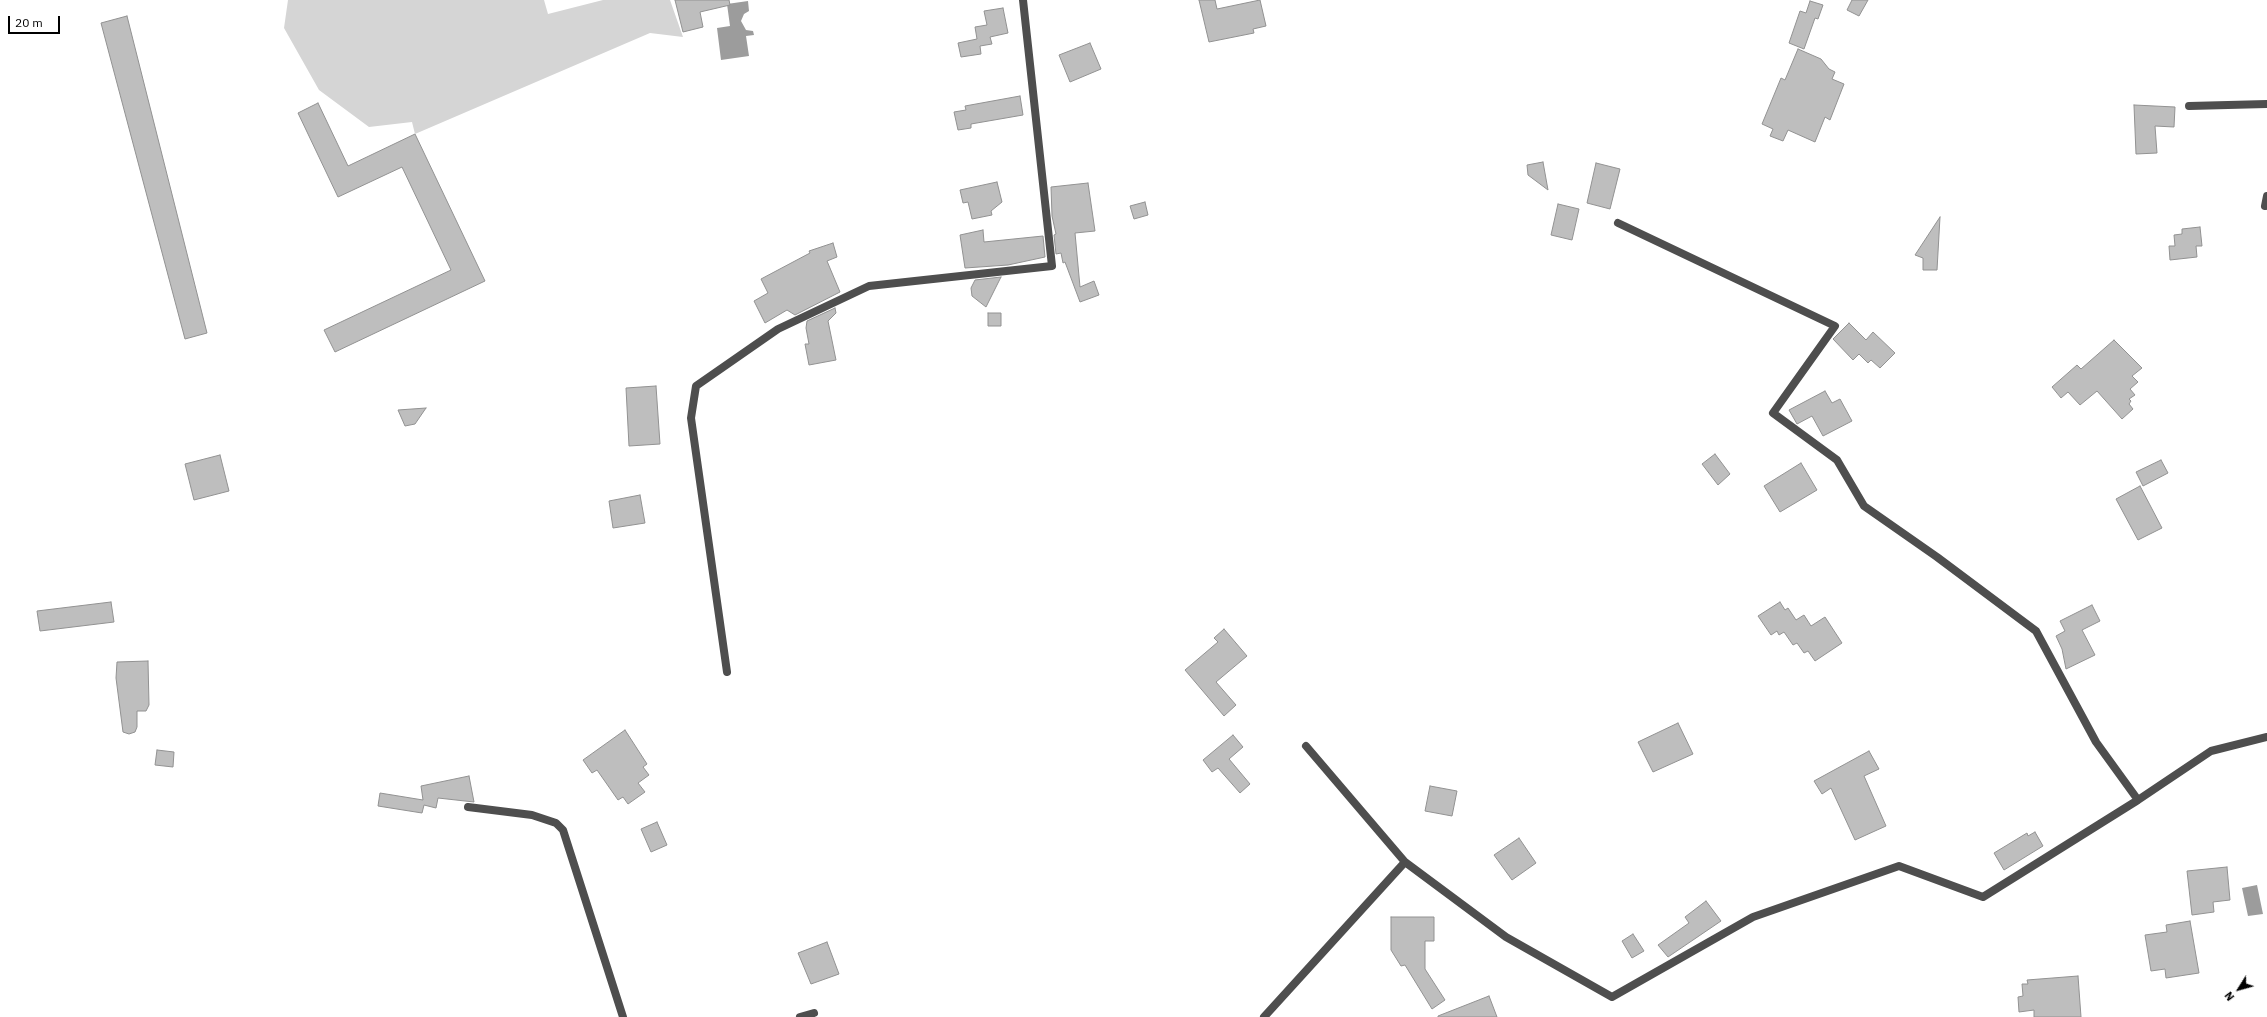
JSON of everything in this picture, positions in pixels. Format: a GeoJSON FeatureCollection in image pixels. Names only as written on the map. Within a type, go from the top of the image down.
{"type":"FeatureCollection","features":[{"type":"Feature","properties":{"kind":"street"},"geometry":{"type":"LineString","coordinates":[[727,672],[691,418],[696,386],[778,329],[869,286],[1052,266],[1023,0]]}},
{"type":"Feature","properties":{"kind":"street"},"geometry":{"type":"LineString","coordinates":[[2189,106],[2267,104]]}},
{"type":"Feature","properties":{"kind":"street"},"geometry":{"type":"LineString","coordinates":[[2265,206],[2267,196]]}},
{"type":"Feature","properties":{"kind":"street"},"geometry":{"type":"LineString","coordinates":[[1618,223],[1835,326],[1773,414],[1837,460],[1864,506],[1937,557],[2036,631],[2096,742],[2138,800]]}},
{"type":"Feature","properties":{"kind":"street"},"geometry":{"type":"LineString","coordinates":[[1306,746],[1405,862],[1506,938],[1612,997],[1753,917],[1898,866],[1983,897],[2138,800],[2211,751],[2267,737]]}},
{"type":"Feature","properties":{"kind":"street"},"geometry":{"type":"LineString","coordinates":[[468,807],[532,815],[556,823],[563,830],[623,1017]]}},
{"type":"Feature","properties":{"kind":"street"},"geometry":{"type":"LineString","coordinates":[[1264,1017],[1405,862]]}},
{"type":"Feature","properties":{"kind":"street"},"geometry":{"type":"LineString","coordinates":[[800,1017],[814,1013]]}},
{"type":"Feature","properties":{"kind":"shaded area"},"geometry":{"type":"Polygon","coordinates":[[[288,0],[544,0],[548,14],[603,0],[670,0],[683,37],[650,33],[415,134],[412,122],[369,127],[319,90],[284,28],[288,0]]]}},
{"type":"Feature","properties":{"kind":"shaded area"},"geometry":{"type":"Polygon","coordinates":[[[748,1],[749,11],[744,14],[741,21],[746,30],[753,31],[754,35],[746,36],[749,56],[721,60],[717,28],[730,26],[727,4],[748,1]]]}},
{"type":"Feature","properties":{"kind":"shaded area"},"geometry":{"type":"Polygon","coordinates":[[[2257,885],[2263,914],[2248,916],[2242,888],[2257,885]]]}},
{"type":"Feature","properties":{"kind":"building"},"geometry":{"type":"Polygon","coordinates":[[[675,0],[729,0],[730,5],[700,12],[703,27],[683,32],[675,0]]]}},
{"type":"Feature","properties":{"kind":"building"},"geometry":{"type":"Polygon","coordinates":[[[1199,0],[1215,0],[1217,9],[1260,0],[1266,26],[1253,29],[1254,33],[1209,42],[1199,0]]]}},
{"type":"Feature","properties":{"kind":"building"},"geometry":{"type":"Polygon","coordinates":[[[1852,0],[1868,0],[1859,16],[1847,10],[1852,0]]]}},
{"type":"Feature","properties":{"kind":"building"},"geometry":{"type":"Polygon","coordinates":[[[1810,1],[1823,5],[1818,19],[1815,18],[1804,49],[1789,43],[1800,11],[1806,13],[1810,1]]]}},
{"type":"Feature","properties":{"kind":"building"},"geometry":{"type":"Polygon","coordinates":[[[1003,8],[1008,33],[990,37],[992,44],[980,46],[981,54],[961,57],[958,43],[977,39],[975,27],[987,25],[984,11],[1003,8]]]}},
{"type":"Feature","properties":{"kind":"building"},"geometry":{"type":"Polygon","coordinates":[[[127,16],[207,333],[185,339],[101,23],[127,16]]]}},
{"type":"Feature","properties":{"kind":"building"},"geometry":{"type":"Polygon","coordinates":[[[1090,43],[1101,69],[1070,82],[1059,55],[1090,43]]]}},
{"type":"Feature","properties":{"kind":"building"},"geometry":{"type":"Polygon","coordinates":[[[1798,49],[1821,59],[1829,69],[1835,72],[1832,79],[1844,84],[1830,120],[1825,117],[1815,142],[1788,130],[1783,141],[1770,136],[1773,129],[1762,124],[1781,78],[1785,80],[1798,49]]]}},
{"type":"Feature","properties":{"kind":"building"},"geometry":{"type":"Polygon","coordinates":[[[1020,96],[1023,115],[971,124],[971,128],[958,130],[954,112],[966,110],[965,106],[1020,96]]]}},
{"type":"Feature","properties":{"kind":"building"},"geometry":{"type":"Polygon","coordinates":[[[318,103],[348,166],[415,134],[485,281],[335,352],[324,330],[451,270],[402,167],[338,197],[298,113],[318,103]]]}},
{"type":"Feature","properties":{"kind":"building"},"geometry":{"type":"Polygon","coordinates":[[[2134,105],[2175,107],[2174,127],[2155,126],[2157,153],[2136,154],[2134,105]]]}},
{"type":"Feature","properties":{"kind":"building"},"geometry":{"type":"Polygon","coordinates":[[[1543,162],[1548,190],[1528,175],[1527,165],[1543,162]]]}},
{"type":"Feature","properties":{"kind":"building"},"geometry":{"type":"Polygon","coordinates":[[[1596,163],[1620,169],[1610,209],[1587,203],[1596,163]]]}},
{"type":"Feature","properties":{"kind":"building"},"geometry":{"type":"Polygon","coordinates":[[[997,182],[1002,202],[991,211],[992,215],[972,219],[968,202],[963,203],[960,190],[997,182]]]}},
{"type":"Feature","properties":{"kind":"building"},"geometry":{"type":"Polygon","coordinates":[[[1088,183],[1095,231],[1075,233],[1080,287],[1094,281],[1099,295],[1080,302],[1065,262],[1063,263],[1061,253],[1056,254],[1054,235],[1056,234],[1052,216],[1051,187],[1088,183]]]}},
{"type":"Feature","properties":{"kind":"building"},"geometry":{"type":"Polygon","coordinates":[[[1145,202],[1148,215],[1134,219],[1130,206],[1145,202]]]}},
{"type":"Feature","properties":{"kind":"building"},"geometry":{"type":"Polygon","coordinates":[[[1558,204],[1579,209],[1572,240],[1551,235],[1558,204]]]}},
{"type":"Feature","properties":{"kind":"building"},"geometry":{"type":"Polygon","coordinates":[[[1940,217],[1937,270],[1923,270],[1923,258],[1915,255],[1940,217]]]}},
{"type":"Feature","properties":{"kind":"building"},"geometry":{"type":"Polygon","coordinates":[[[2200,227],[2202,246],[2196,246],[2197,257],[2170,260],[2169,246],[2175,246],[2174,235],[2182,234],[2182,229],[2200,227]]]}},
{"type":"Feature","properties":{"kind":"building"},"geometry":{"type":"Polygon","coordinates":[[[983,230],[984,242],[1043,236],[1045,257],[1008,265],[965,268],[960,235],[983,230]]]}},
{"type":"Feature","properties":{"kind":"building"},"geometry":{"type":"Polygon","coordinates":[[[833,243],[837,257],[827,261],[840,292],[795,315],[787,310],[765,323],[754,301],[768,293],[761,279],[810,253],[809,251],[833,243]]]}},
{"type":"Feature","properties":{"kind":"building"},"geometry":{"type":"Polygon","coordinates":[[[1001,277],[986,307],[972,296],[971,288],[975,280],[1001,277]]]}},
{"type":"Feature","properties":{"kind":"building"},"geometry":{"type":"Polygon","coordinates":[[[835,308],[836,313],[828,321],[836,360],[809,365],[805,344],[809,344],[806,328],[807,321],[835,308]]]}},
{"type":"Feature","properties":{"kind":"building"},"geometry":{"type":"Polygon","coordinates":[[[988,313],[1001,313],[1001,326],[988,326],[988,313]]]}},
{"type":"Feature","properties":{"kind":"building"},"geometry":{"type":"Polygon","coordinates":[[[1849,323],[1866,340],[1873,332],[1895,353],[1880,368],[1871,360],[1868,363],[1859,354],[1853,360],[1833,339],[1849,323]]]}},
{"type":"Feature","properties":{"kind":"building"},"geometry":{"type":"Polygon","coordinates":[[[2114,340],[2142,368],[2132,376],[2138,382],[2130,389],[2135,395],[2129,399],[2131,401],[2129,404],[2133,409],[2122,419],[2097,391],[2080,405],[2068,392],[2061,398],[2052,387],[2077,365],[2081,369],[2114,340]]]}},
{"type":"Feature","properties":{"kind":"building"},"geometry":{"type":"Polygon","coordinates":[[[656,386],[660,444],[629,446],[626,388],[656,386]]]}},
{"type":"Feature","properties":{"kind":"building"},"geometry":{"type":"Polygon","coordinates":[[[1825,391],[1832,403],[1840,399],[1852,421],[1823,436],[1812,416],[1797,424],[1789,410],[1825,391]]]}},
{"type":"Feature","properties":{"kind":"building"},"geometry":{"type":"Polygon","coordinates":[[[426,408],[415,424],[405,426],[398,410],[426,408]]]}},
{"type":"Feature","properties":{"kind":"building"},"geometry":{"type":"Polygon","coordinates":[[[1715,454],[1730,474],[1718,485],[1702,464],[1715,454]]]}},
{"type":"Feature","properties":{"kind":"building"},"geometry":{"type":"Polygon","coordinates":[[[220,455],[229,491],[194,500],[185,464],[220,455]]]}},
{"type":"Feature","properties":{"kind":"building"},"geometry":{"type":"Polygon","coordinates":[[[2161,460],[2168,473],[2143,486],[2136,472],[2161,460]]]}},
{"type":"Feature","properties":{"kind":"building"},"geometry":{"type":"Polygon","coordinates":[[[1801,463],[1817,490],[1780,512],[1764,486],[1801,463]]]}},
{"type":"Feature","properties":{"kind":"building"},"geometry":{"type":"Polygon","coordinates":[[[2140,486],[2162,528],[2138,540],[2116,499],[2140,486]]]}},
{"type":"Feature","properties":{"kind":"building"},"geometry":{"type":"Polygon","coordinates":[[[640,495],[645,523],[613,528],[609,501],[640,495]]]}},
{"type":"Feature","properties":{"kind":"building"},"geometry":{"type":"Polygon","coordinates":[[[111,602],[114,622],[40,631],[37,611],[111,602]]]}},
{"type":"Feature","properties":{"kind":"building"},"geometry":{"type":"Polygon","coordinates":[[[1780,602],[1785,610],[1788,608],[1796,620],[1804,615],[1811,626],[1825,617],[1842,643],[1815,661],[1808,651],[1804,653],[1797,643],[1793,645],[1784,632],[1779,635],[1777,631],[1771,635],[1758,616],[1780,602]]]}},
{"type":"Feature","properties":{"kind":"building"},"geometry":{"type":"Polygon","coordinates":[[[2092,605],[2100,621],[2082,630],[2095,655],[2066,669],[2062,649],[2056,636],[2065,631],[2060,621],[2092,605]]]}},
{"type":"Feature","properties":{"kind":"building"},"geometry":{"type":"Polygon","coordinates":[[[1224,629],[1247,656],[1216,682],[1236,705],[1224,716],[1185,670],[1218,642],[1214,638],[1224,629]]]}},
{"type":"Feature","properties":{"kind":"building"},"geometry":{"type":"Polygon","coordinates":[[[148,661],[149,705],[146,711],[137,711],[137,727],[135,732],[129,734],[123,732],[116,678],[117,662],[148,661]]]}},
{"type":"Feature","properties":{"kind":"building"},"geometry":{"type":"Polygon","coordinates":[[[1678,723],[1693,754],[1653,772],[1638,742],[1678,723]]]}},
{"type":"Feature","properties":{"kind":"building"},"geometry":{"type":"Polygon","coordinates":[[[625,730],[647,764],[643,767],[649,775],[638,783],[645,792],[628,804],[623,797],[618,800],[597,770],[592,773],[583,760],[625,730]]]}},
{"type":"Feature","properties":{"kind":"building"},"geometry":{"type":"Polygon","coordinates":[[[1233,735],[1243,747],[1229,759],[1250,784],[1240,793],[1218,768],[1212,772],[1203,760],[1233,735]]]}},
{"type":"Feature","properties":{"kind":"building"},"geometry":{"type":"Polygon","coordinates":[[[157,750],[174,752],[173,767],[155,765],[157,750]]]}},
{"type":"Feature","properties":{"kind":"building"},"geometry":{"type":"Polygon","coordinates":[[[1869,751],[1879,769],[1864,776],[1886,826],[1855,840],[1831,788],[1822,794],[1814,781],[1869,751]]]}},
{"type":"Feature","properties":{"kind":"building"},"geometry":{"type":"Polygon","coordinates":[[[469,776],[474,802],[438,798],[436,808],[424,805],[422,813],[378,806],[380,793],[423,800],[421,786],[469,776]]]}},
{"type":"Feature","properties":{"kind":"building"},"geometry":{"type":"Polygon","coordinates":[[[1430,786],[1457,791],[1452,816],[1425,811],[1430,786]]]}},
{"type":"Feature","properties":{"kind":"building"},"geometry":{"type":"Polygon","coordinates":[[[657,822],[667,845],[651,852],[641,829],[657,822]]]}},
{"type":"Feature","properties":{"kind":"building"},"geometry":{"type":"Polygon","coordinates":[[[2035,832],[2043,846],[2004,870],[1994,853],[2027,833],[2028,836],[2035,832]]]}},
{"type":"Feature","properties":{"kind":"building"},"geometry":{"type":"Polygon","coordinates":[[[1519,838],[1536,863],[1512,880],[1494,855],[1519,838]]]}},
{"type":"Feature","properties":{"kind":"building"},"geometry":{"type":"Polygon","coordinates":[[[2227,867],[2230,900],[2213,902],[2214,912],[2192,915],[2187,871],[2227,867]]]}},
{"type":"Feature","properties":{"kind":"building"},"geometry":{"type":"Polygon","coordinates":[[[1706,901],[1721,921],[1668,957],[1658,945],[1689,923],[1685,917],[1706,901]]]}},
{"type":"Feature","properties":{"kind":"building"},"geometry":{"type":"Polygon","coordinates":[[[1391,917],[1434,917],[1434,941],[1425,941],[1425,969],[1445,1000],[1432,1009],[1405,965],[1401,966],[1391,950],[1391,917]]]}},
{"type":"Feature","properties":{"kind":"building"},"geometry":{"type":"Polygon","coordinates":[[[2190,921],[2199,973],[2166,978],[2165,969],[2151,971],[2145,935],[2167,932],[2166,925],[2190,921]]]}},
{"type":"Feature","properties":{"kind":"building"},"geometry":{"type":"Polygon","coordinates":[[[1633,934],[1644,951],[1632,958],[1622,941],[1633,934]]]}},
{"type":"Feature","properties":{"kind":"building"},"geometry":{"type":"Polygon","coordinates":[[[827,942],[839,974],[811,984],[798,953],[827,942]]]}},
{"type":"Feature","properties":{"kind":"building"},"geometry":{"type":"Polygon","coordinates":[[[2078,976],[2081,1017],[2034,1017],[2034,1010],[2019,1012],[2018,997],[2023,996],[2022,984],[2028,984],[2027,980],[2078,976]]]}},
{"type":"Feature","properties":{"kind":"building"},"geometry":{"type":"Polygon","coordinates":[[[1489,996],[1497,1017],[1438,1017],[1438,1016],[1489,996]]]}}]}
